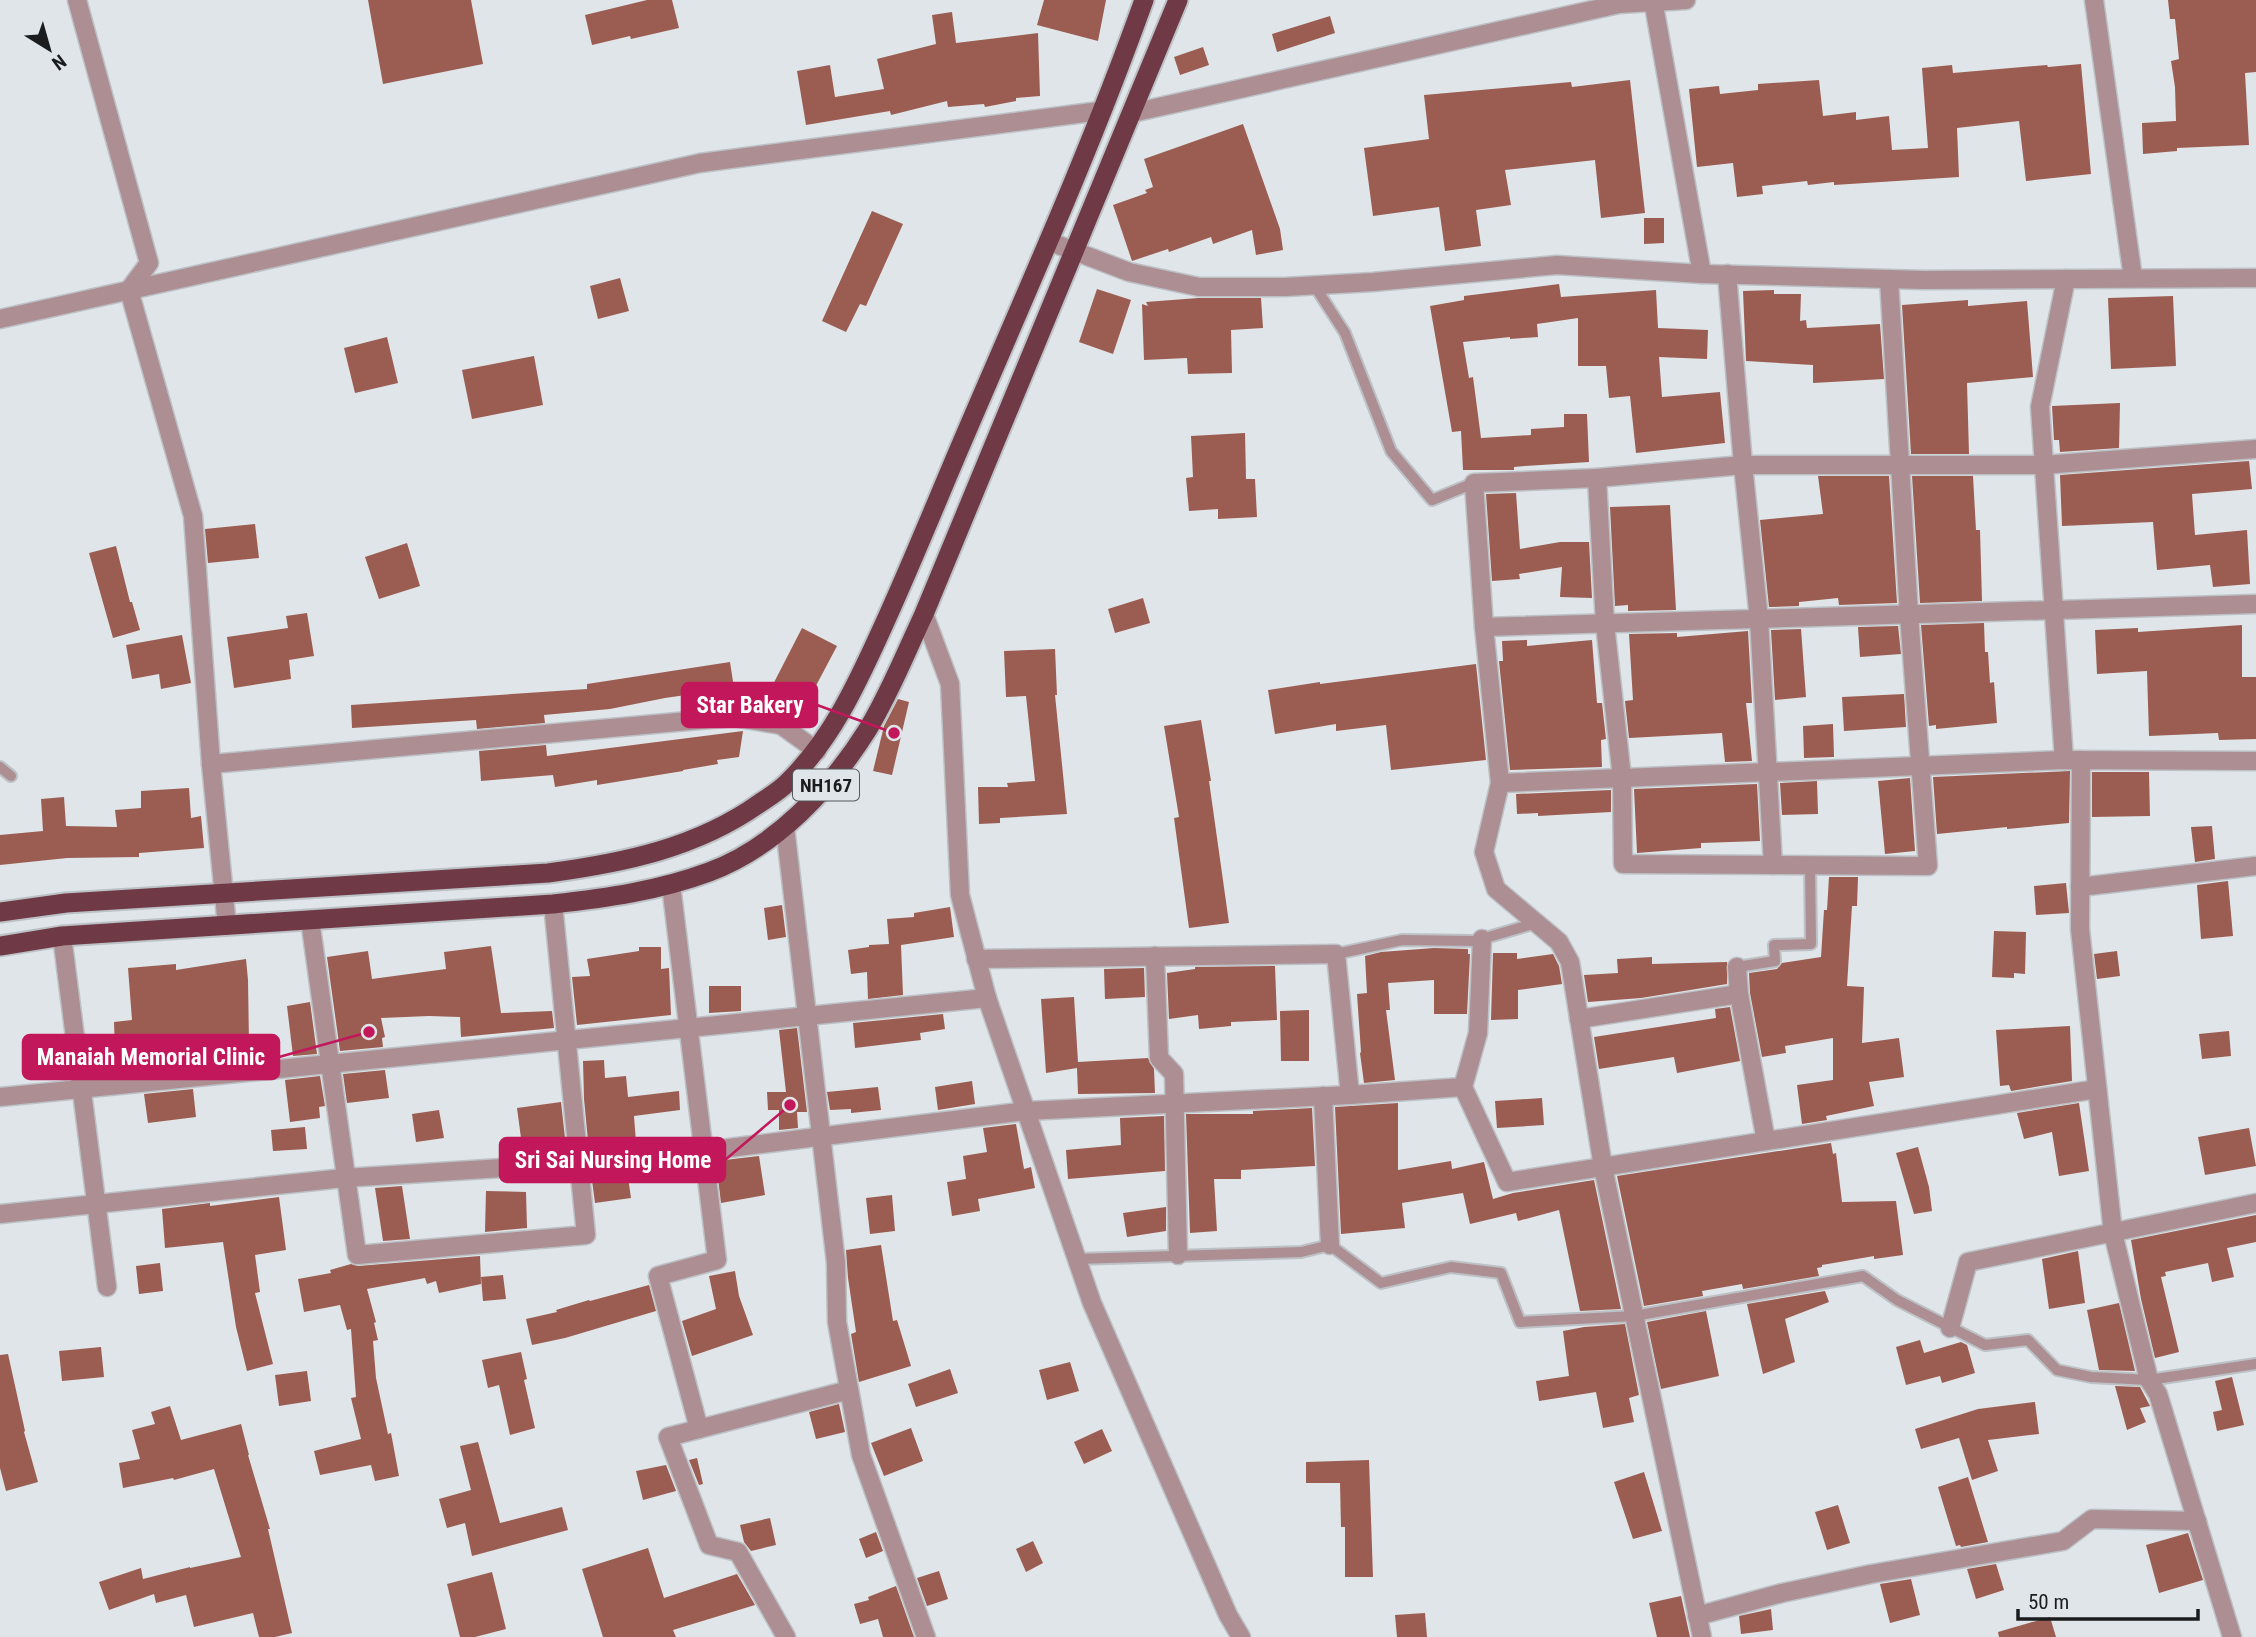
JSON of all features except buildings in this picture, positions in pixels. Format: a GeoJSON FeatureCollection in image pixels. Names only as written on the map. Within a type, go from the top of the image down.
{"type":"FeatureCollection","features":[{"type":"Feature","properties":{"kind":"highway","name":"NH167"},"geometry":{"type":"LineString","coordinates":[[0,912],[66,902],[548,873],[601,866],[644,857],[695,839],[745,814],[785,786],[817,751],[844,708],[867,662],[1048,241],[1144,0]]}},
{"type":"Feature","properties":{"kind":"highway","name":"NH167"},"geometry":{"type":"LineString","coordinates":[[0,946],[62,936],[553,904],[614,897],[671,885],[711,871],[751,850],[785,827],[841,766],[868,728],[924,614],[1178,0]]}},
{"type":"Feature","properties":{"kind":"highway"},"geometry":{"type":"LineString","coordinates":[[964,437],[992,448]]}},
{"type":"Feature","properties":{"kind":"street"},"geometry":{"type":"LineString","coordinates":[[78,0],[149,262],[128,290]]}},
{"type":"Feature","properties":{"kind":"street"},"geometry":{"type":"LineString","coordinates":[[1132,113],[1619,5],[1686,0]]}},
{"type":"Feature","properties":{"kind":"street"},"geometry":{"type":"LineString","coordinates":[[2094,0],[2133,278]]}},
{"type":"Feature","properties":{"kind":"street"},"geometry":{"type":"LineString","coordinates":[[1653,1],[1702,274]]}},
{"type":"Feature","properties":{"kind":"street"},"geometry":{"type":"LineString","coordinates":[[0,319],[701,163],[1100,111]]}},
{"type":"Feature","properties":{"kind":"street"},"geometry":{"type":"LineString","coordinates":[[1048,241],[1129,272],[1199,287],[1373,282],[1558,265],[1702,274],[1889,279],[2256,278]]}},
{"type":"Feature","properties":{"kind":"street"},"geometry":{"type":"LineString","coordinates":[[1727,274],[1759,619],[1773,865]]}},
{"type":"Feature","properties":{"kind":"street"},"geometry":{"type":"LineString","coordinates":[[1597,478],[1605,624],[1622,778],[1623,864],[1928,866],[1909,615],[1889,279]]}},
{"type":"Feature","properties":{"kind":"street"},"geometry":{"type":"LineString","coordinates":[[2066,279],[2040,407],[2053,611],[2072,760],[2080,929],[2113,1233],[2149,1380],[2158,1394],[2232,1637]]}},
{"type":"Feature","properties":{"kind":"street"},"geometry":{"type":"LineString","coordinates":[[128,290],[193,516],[211,764],[227,926]]}},
{"type":"Feature","properties":{"kind":"street"},"geometry":{"type":"LineString","coordinates":[[1702,1637],[1603,1167],[1570,962],[1559,942],[1496,888],[1484,852],[1500,783],[1484,627],[1474,483],[1597,478],[1743,466],[2043,465],[2256,449]]}},
{"type":"Feature","properties":{"kind":"street"},"geometry":{"type":"LineString","coordinates":[[1484,627],[2256,604]]}},
{"type":"Feature","properties":{"kind":"street"},"geometry":{"type":"LineString","coordinates":[[924,614],[950,684],[960,895],[987,998],[1091,1303],[1228,1615],[1241,1637]]}},
{"type":"Feature","properties":{"kind":"street"},"geometry":{"type":"LineString","coordinates":[[211,764],[733,717],[780,726],[817,751]]}},
{"type":"Feature","properties":{"kind":"street"},"geometry":{"type":"LineString","coordinates":[[1500,783],[2072,760],[2256,761]]}},
{"type":"Feature","properties":{"kind":"street"},"geometry":{"type":"LineString","coordinates":[[785,827],[836,1263],[837,1322],[861,1455],[926,1637]]}},
{"type":"Feature","properties":{"kind":"street"},"geometry":{"type":"LineString","coordinates":[[2080,887],[2256,866]]}},
{"type":"Feature","properties":{"kind":"street"},"geometry":{"type":"LineString","coordinates":[[671,885],[717,1260],[658,1276],[699,1429]]}},
{"type":"Feature","properties":{"kind":"street"},"geometry":{"type":"LineString","coordinates":[[310,920],[344,1178],[357,1255],[586,1235],[553,904]]}},
{"type":"Feature","properties":{"kind":"street"},"geometry":{"type":"LineString","coordinates":[[62,936],[107,1287]]}},
{"type":"Feature","properties":{"kind":"street"},"geometry":{"type":"LineString","coordinates":[[1482,939],[1478,1033],[1463,1087],[1507,1182],[2097,1089]]}},
{"type":"Feature","properties":{"kind":"street"},"geometry":{"type":"LineString","coordinates":[[976,959],[1336,954],[1350,1095]]}},
{"type":"Feature","properties":{"kind":"street"},"geometry":{"type":"LineString","coordinates":[[1155,957],[1159,1058],[1174,1074],[1178,1255]]}},
{"type":"Feature","properties":{"kind":"street"},"geometry":{"type":"LineString","coordinates":[[1737,967],[1766,1141]]}},
{"type":"Feature","properties":{"kind":"street"},"geometry":{"type":"LineString","coordinates":[[1579,1019],[1740,994]]}},
{"type":"Feature","properties":{"kind":"street"},"geometry":{"type":"LineString","coordinates":[[0,1097],[987,998]]}},
{"type":"Feature","properties":{"kind":"street"},"geometry":{"type":"LineString","coordinates":[[0,1214],[344,1178],[580,1163],[705,1151],[1026,1111],[1463,1087]]}},
{"type":"Feature","properties":{"kind":"street"},"geometry":{"type":"LineString","coordinates":[[1323,1096],[1330,1245]]}},
{"type":"Feature","properties":{"kind":"street"},"geometry":{"type":"LineString","coordinates":[[1950,1328],[1968,1262],[2256,1203]]}},
{"type":"Feature","properties":{"kind":"street"},"geometry":{"type":"LineString","coordinates":[[786,1637],[738,1552],[709,1545],[668,1437],[849,1390]]}},
{"type":"Feature","properties":{"kind":"street"},"geometry":{"type":"LineString","coordinates":[[1697,1616],[1782,1593],[1871,1574],[2063,1541],[2092,1519],[2197,1521]]}},
{"type":"Feature","properties":{"kind":"lane"},"geometry":{"type":"LineString","coordinates":[[1314,285],[1345,333],[1391,451],[1432,500],[1474,483]]}},
{"type":"Feature","properties":{"kind":"lane"},"geometry":{"type":"LineString","coordinates":[[0,767],[11,776]]}},
{"type":"Feature","properties":{"kind":"lane"},"geometry":{"type":"LineString","coordinates":[[1737,967],[1775,961],[1774,945],[1811,944],[1810,866]]}},
{"type":"Feature","properties":{"kind":"lane"},"geometry":{"type":"LineString","coordinates":[[1336,954],[1402,940],[1475,941],[1536,923]]}},
{"type":"Feature","properties":{"kind":"lane"},"geometry":{"type":"LineString","coordinates":[[1076,1259],[1301,1252],[1330,1245],[1381,1283],[1451,1267],[1500,1273],[1520,1322],[1634,1316],[1863,1276],[1897,1300],[1985,1345],[2028,1340],[2057,1370],[2091,1377],[2149,1380],[2256,1364]]}},
{"type":"Feature","properties":{"kind":"place","name":"Star Bakery"},"geometry":{"type":"Point","coordinates":[894,733]}},
{"type":"Feature","properties":{"kind":"place","name":"Manaiah Memorial Clinic"},"geometry":{"type":"Point","coordinates":[369,1032]}},
{"type":"Feature","properties":{"kind":"place","name":"Sri Sai Nursing Home"},"geometry":{"type":"Point","coordinates":[790,1105]}}]}
